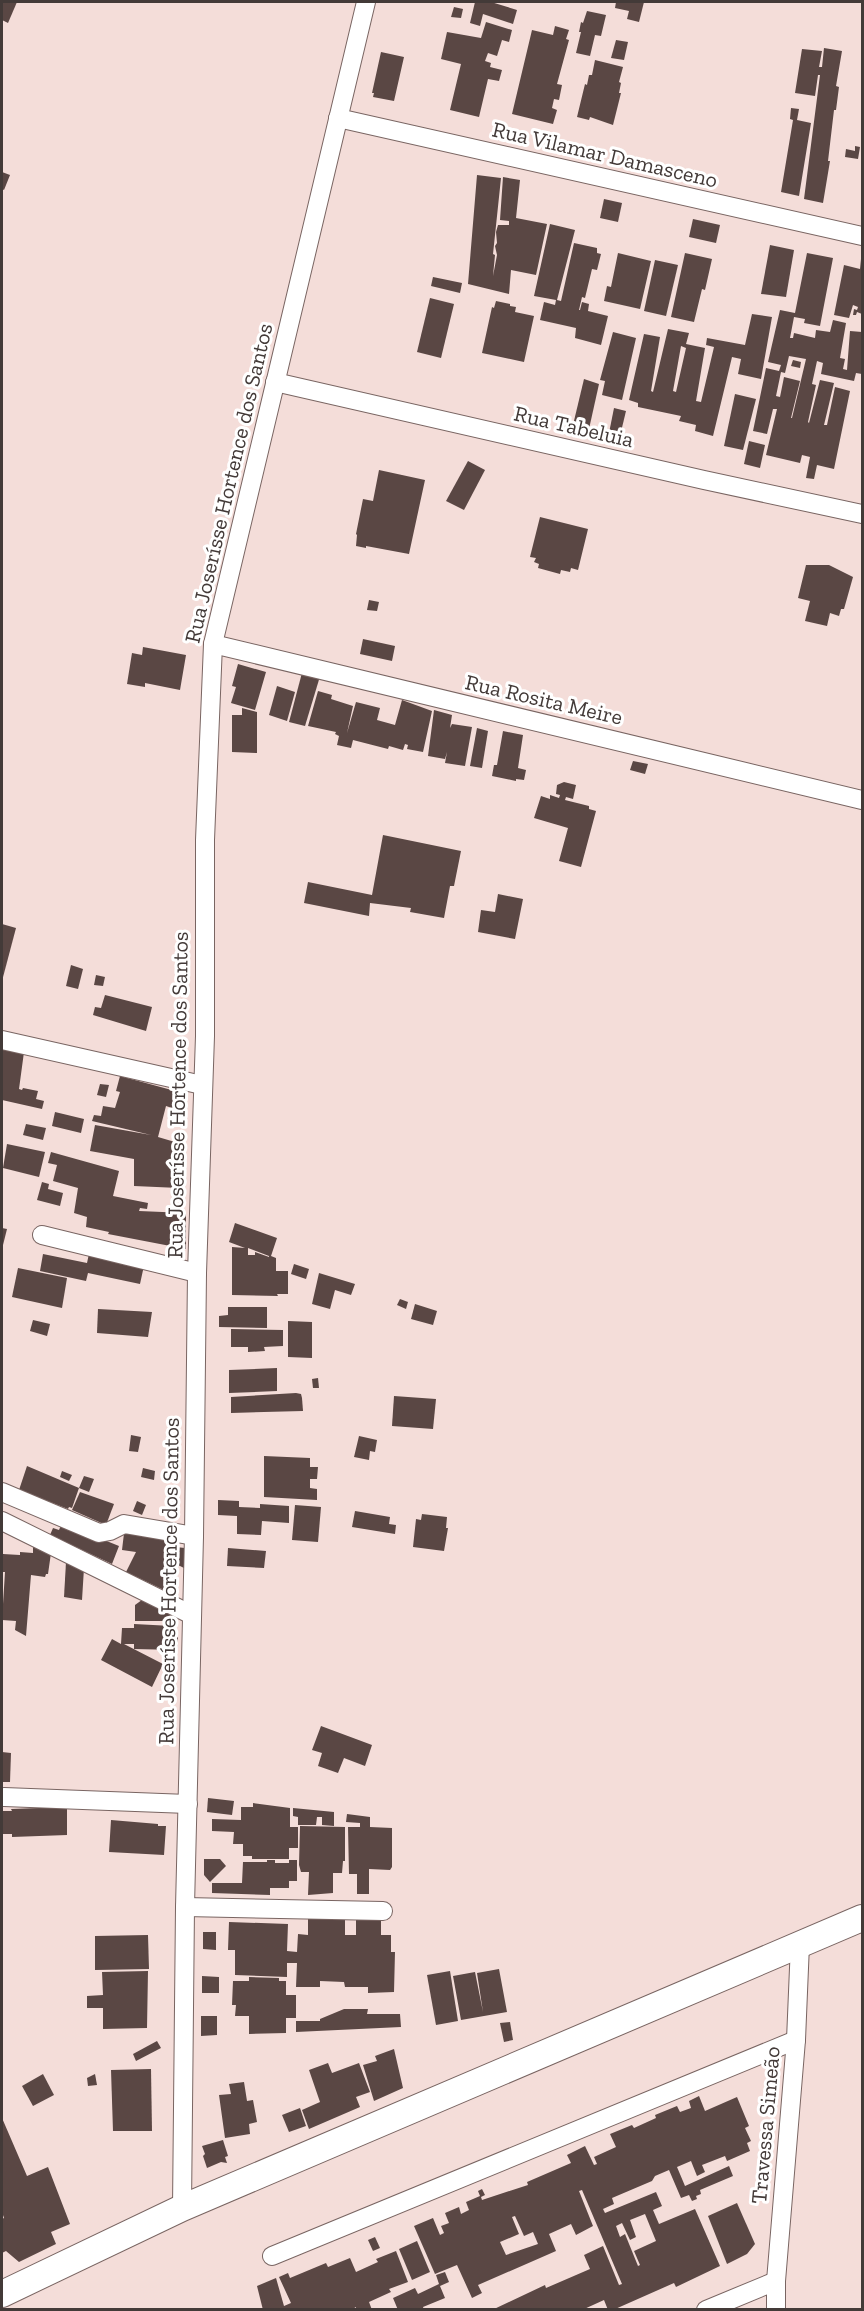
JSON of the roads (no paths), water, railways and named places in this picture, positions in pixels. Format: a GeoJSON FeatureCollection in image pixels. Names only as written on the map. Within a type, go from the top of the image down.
{"type":"FeatureCollection","features":[{"type":"Feature","properties":{"kind":"main road"},"geometry":{"type":"LineString","coordinates":[[2,2294],[182,2208],[862,1918]]}},
{"type":"Feature","properties":{"kind":"street","name":"Rua Joserísse Hortence dos Santos"},"geometry":{"type":"LineString","coordinates":[[182,2208],[185,1907],[194,1536],[197,1273],[205,1036],[205,840],[213,644],[366,2]]}},
{"type":"Feature","properties":{"kind":"street","name":"Rua Vilamar Damasceno"},"geometry":{"type":"LineString","coordinates":[[338,118],[862,236]]}},
{"type":"Feature","properties":{"kind":"street","name":"Rua Tabeluia"},"geometry":{"type":"LineString","coordinates":[[276,382],[862,514]]}},
{"type":"Feature","properties":{"kind":"street","name":"Rua Rosita Meire"},"geometry":{"type":"LineString","coordinates":[[213,644],[862,800]]}},
{"type":"Feature","properties":{"kind":"street"},"geometry":{"type":"LineString","coordinates":[[2,1040],[202,1085]]}},
{"type":"Feature","properties":{"kind":"street"},"geometry":{"type":"LineString","coordinates":[[42,1235],[197,1273]]}},
{"type":"Feature","properties":{"kind":"street"},"geometry":{"type":"LineString","coordinates":[[2,1492],[99,1533],[110,1531],[124,1524],[194,1536]]}},
{"type":"Feature","properties":{"kind":"street"},"geometry":{"type":"LineString","coordinates":[[2,1521],[192,1615]]}},
{"type":"Feature","properties":{"kind":"street"},"geometry":{"type":"LineString","coordinates":[[4,1797],[188,1804]]}},
{"type":"Feature","properties":{"kind":"street"},"geometry":{"type":"LineString","coordinates":[[185,1907],[383,1911]]}},
{"type":"Feature","properties":{"kind":"street","name":"Travessa Simeão"},"geometry":{"type":"LineString","coordinates":[[776,2310],[776,2282],[796,2040],[800,1944]]}},
{"type":"Feature","properties":{"kind":"street"},"geometry":{"type":"LineString","coordinates":[[272,2256],[796,2040]]}},
{"type":"Feature","properties":{"kind":"street"},"geometry":{"type":"LineString","coordinates":[[706,2310],[776,2282]]}}]}
